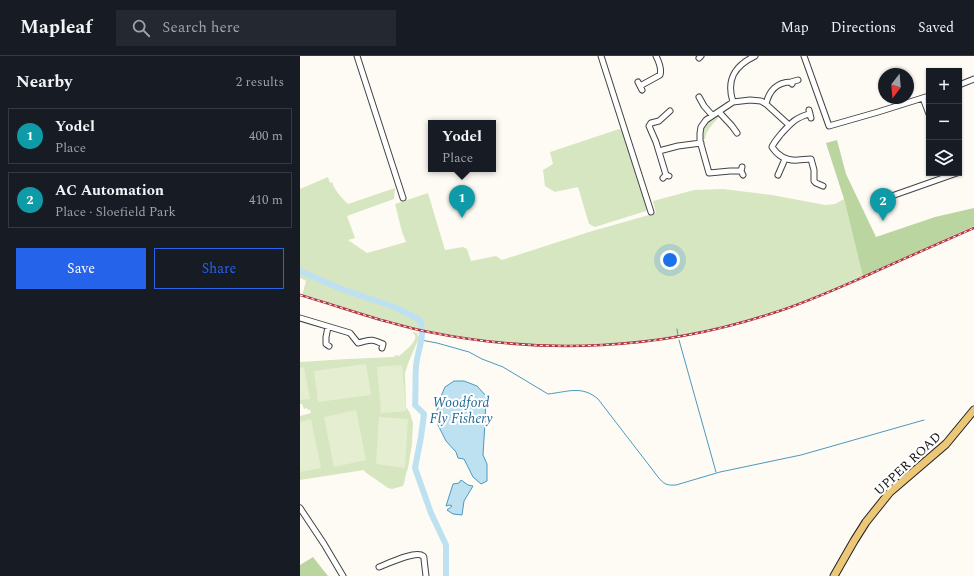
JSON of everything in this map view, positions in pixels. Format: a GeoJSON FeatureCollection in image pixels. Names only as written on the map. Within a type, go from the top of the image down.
{"type":"FeatureCollection","features":[{"type":"Feature","properties":{"kind":"main road","name":"UPPER ROAD"},"geometry":{"type":"LineString","coordinates":[[834,576],[866,522],[890,492],[946,444],[974,410]]}},
{"type":"Feature","properties":{"kind":"street"},"geometry":{"type":"LineString","coordinates":[[357,56],[403,198]]}},
{"type":"Feature","properties":{"kind":"street"},"geometry":{"type":"LineString","coordinates":[[601,56],[651,212]]}},
{"type":"Feature","properties":{"kind":"street"},"geometry":{"type":"LineString","coordinates":[[640,86],[660,75],[661,72],[658,56]]}},
{"type":"Feature","properties":{"kind":"street"},"geometry":{"type":"LineString","coordinates":[[733,102],[730,88],[733,74],[744,63],[755,56]]}},
{"type":"Feature","properties":{"kind":"street"},"geometry":{"type":"LineString","coordinates":[[804,56],[829,126],[926,97]]}},
{"type":"Feature","properties":{"kind":"street"},"geometry":{"type":"LineString","coordinates":[[962,84],[974,79]]}},
{"type":"Feature","properties":{"kind":"street"},"geometry":{"type":"LineString","coordinates":[[766,104],[769,95],[775,88],[781,84],[787,82],[792,84],[798,80]]}},
{"type":"Feature","properties":{"kind":"street"},"geometry":{"type":"LineString","coordinates":[[700,97],[704,106],[712,115]]}},
{"type":"Feature","properties":{"kind":"street"},"geometry":{"type":"LineString","coordinates":[[742,171],[710,176],[700,135],[701,127],[705,121],[733,102],[750,100],[761,101],[766,104],[789,125]]}},
{"type":"Feature","properties":{"kind":"street"},"geometry":{"type":"LineString","coordinates":[[666,176],[656,142],[649,126],[651,123],[668,117],[670,111]]}},
{"type":"Feature","properties":{"kind":"street"},"geometry":{"type":"LineString","coordinates":[[719,112],[738,134]]}},
{"type":"Feature","properties":{"kind":"street"},"geometry":{"type":"LineString","coordinates":[[810,114],[796,119],[789,125],[772,146],[775,151],[785,159],[794,160],[814,158],[814,181],[824,188]]}},
{"type":"Feature","properties":{"kind":"street"},"geometry":{"type":"LineString","coordinates":[[659,151],[678,146],[701,143]]}},
{"type":"Feature","properties":{"kind":"street"},"geometry":{"type":"LineString","coordinates":[[779,176],[785,159]]}},
{"type":"Feature","properties":{"kind":"street"},"geometry":{"type":"LineString","coordinates":[[886,198],[945,176]]}},
{"type":"Feature","properties":{"kind":"street"},"geometry":{"type":"LineString","coordinates":[[300,318],[350,333],[358,342],[372,340],[383,344]]}},
{"type":"Feature","properties":{"kind":"street"},"geometry":{"type":"LineString","coordinates":[[326,345],[328,326]]}},
{"type":"Feature","properties":{"kind":"street"},"geometry":{"type":"LineString","coordinates":[[300,508],[343,576]]}},
{"type":"Feature","properties":{"kind":"street"},"geometry":{"type":"LineString","coordinates":[[382,568],[411,555],[422,555],[424,557],[426,576]]}},
{"type":"Feature","properties":{"kind":"green space"},"geometry":{"type":"Polygon","coordinates":[[[719,115],[720,116],[709,130],[705,139],[702,139],[704,127],[708,121],[719,115]]]}},
{"type":"Feature","properties":{"kind":"green space"},"geometry":{"type":"Polygon","coordinates":[[[619,129],[623,131],[648,207],[646,211],[595,227],[589,224],[578,187],[555,192],[545,186],[543,170],[553,164],[550,152],[619,129]]]}},
{"type":"Feature","properties":{"kind":"green space"},"geometry":{"type":"Polygon","coordinates":[[[837,140],[846,174],[876,237],[935,217],[974,208],[974,226],[863,277],[844,199],[826,143],[837,140]]]}},
{"type":"Feature","properties":{"kind":"green space"},"geometry":{"type":"Polygon","coordinates":[[[328,177],[330,183],[332,182],[337,191],[348,204],[395,188],[394,199],[347,216],[355,238],[348,240],[367,253],[406,242],[395,204],[428,193],[445,250],[463,247],[467,249],[471,261],[496,256],[502,260],[589,232],[656,213],[653,201],[694,190],[723,189],[772,195],[825,205],[835,204],[844,199],[863,277],[809,300],[753,320],[711,331],[668,339],[626,344],[539,346],[496,343],[453,337],[411,328],[302,296],[306,281],[300,278],[300,189],[328,177]]]}},
{"type":"Feature","properties":{"kind":"green space"},"geometry":{"type":"Polygon","coordinates":[[[412,332],[417,333],[419,338],[405,373],[406,407],[410,413],[413,423],[412,444],[403,486],[392,489],[388,488],[364,470],[300,480],[300,416],[311,413],[310,410],[307,408],[304,409],[302,404],[300,404],[300,362],[399,356],[410,347],[414,340],[415,335],[412,332]]]}},
{"type":"Feature","properties":{"kind":"green space"},"geometry":{"type":"Polygon","coordinates":[[[366,364],[371,395],[318,402],[314,371],[366,364]]]}},
{"type":"Feature","properties":{"kind":"green space"},"geometry":{"type":"Polygon","coordinates":[[[402,365],[406,411],[381,413],[377,367],[402,365]]]}},
{"type":"Feature","properties":{"kind":"green space"},"geometry":{"type":"Polygon","coordinates":[[[304,367],[310,399],[300,400],[300,368],[304,367]]]}},
{"type":"Feature","properties":{"kind":"green space"},"geometry":{"type":"Polygon","coordinates":[[[356,410],[366,460],[334,467],[324,417],[356,410]]]}},
{"type":"Feature","properties":{"kind":"green space"},"geometry":{"type":"Polygon","coordinates":[[[379,417],[408,419],[405,468],[376,464],[379,417]]]}},
{"type":"Feature","properties":{"kind":"green space"},"geometry":{"type":"Polygon","coordinates":[[[311,419],[321,468],[300,472],[300,422],[311,419]]]}},
{"type":"Feature","properties":{"kind":"green space"},"geometry":{"type":"Polygon","coordinates":[[[313,557],[328,576],[300,576],[300,565],[313,557]]]}},
{"type":"Feature","properties":{"kind":"water","name":"Woodford Fly Fishery"},"geometry":{"type":"Polygon","coordinates":[[[454,381],[464,381],[477,386],[486,396],[483,455],[487,464],[487,481],[481,484],[473,477],[464,459],[458,458],[456,452],[446,441],[438,425],[437,411],[439,401],[445,387],[454,381]]]}},
{"type":"Feature","properties":{"kind":"water"},"geometry":{"type":"Polygon","coordinates":[[[461,480],[468,485],[473,486],[464,501],[462,515],[453,514],[447,510],[452,506],[446,506],[453,484],[459,483],[461,480]]]}},
{"type":"Feature","properties":{"kind":"waterway"},"geometry":{"type":"LineString","coordinates":[[300,271],[339,288],[397,308],[420,320],[422,326],[422,337],[416,367],[415,405],[424,414],[415,468],[431,513],[446,545],[446,576]]}},
{"type":"Feature","properties":{"kind":"waterway"},"geometry":{"type":"LineString","coordinates":[[677,329],[678,336]]}},
{"type":"Feature","properties":{"kind":"waterway"},"geometry":{"type":"LineString","coordinates":[[421,340],[469,352],[503,367],[548,394],[574,390],[586,392],[592,395],[598,399],[660,479],[669,485],[676,485],[720,472],[801,455],[924,420]]}},
{"type":"Feature","properties":{"kind":"waterway"},"geometry":{"type":"LineString","coordinates":[[679,340],[716,472]]}},
{"type":"Feature","properties":{"kind":"railway"},"geometry":{"type":"LineString","coordinates":[[300,295],[411,328],[472,339],[515,344],[559,346],[602,345],[645,341],[688,335],[731,325],[785,309],[832,291],[974,228]]}},
{"type":"Feature","properties":{"kind":"place","name":"Yodel"},"geometry":{"type":"Point","coordinates":[462,218]}},
{"type":"Feature","properties":{"kind":"place","name":"AC Automation"},"geometry":{"type":"Point","coordinates":[883,221]}}]}
